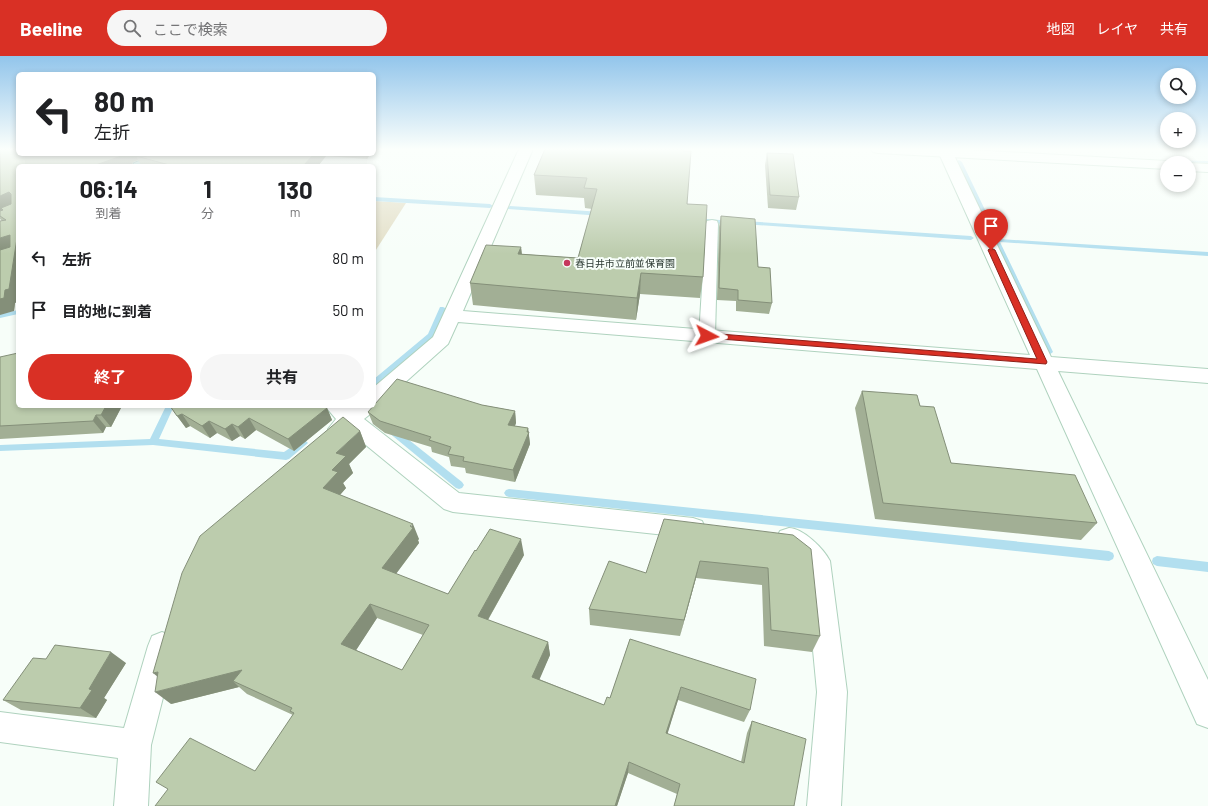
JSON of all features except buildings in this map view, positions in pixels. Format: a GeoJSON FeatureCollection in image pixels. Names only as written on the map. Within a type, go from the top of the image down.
{"type":"FeatureCollection","features":[{"type":"Feature","properties":{"kind":"street"},"geometry":{"type":"LineString","coordinates":[[376,397],[441,340],[510,184]]}},
{"type":"Feature","properties":{"kind":"street"},"geometry":{"type":"LineString","coordinates":[[960,184],[1208,713]]}},
{"type":"Feature","properties":{"kind":"street"},"geometry":{"type":"LineString","coordinates":[[452,316],[1208,376]]}},
{"type":"Feature","properties":{"kind":"street"},"geometry":{"type":"LineString","coordinates":[[320,445],[350,411],[453,502],[714,530]]}},
{"type":"Feature","properties":{"kind":"street"},"geometry":{"type":"LineString","coordinates":[[769,537],[793,539],[817,561],[832,692],[824,806]]}},
{"type":"Feature","properties":{"kind":"street"},"geometry":{"type":"LineString","coordinates":[[131,806],[135,745],[168,626]]}},
{"type":"Feature","properties":{"kind":"street"},"geometry":{"type":"LineString","coordinates":[[0,726],[135,745]]}},
{"type":"Feature","properties":{"kind":"lane"},"geometry":{"type":"LineString","coordinates":[[707,336],[712,224]]}},
{"type":"Feature","properties":{"kind":"shaded area"},"geometry":{"type":"Polygon","coordinates":[[[376,201],[406,203],[376,250],[376,201]]]}},
{"type":"Feature","properties":{"kind":"waterway"},"geometry":{"type":"LineString","coordinates":[[969,184],[1049,352]]}},
{"type":"Feature","properties":{"kind":"waterway"},"geometry":{"type":"LineString","coordinates":[[376,199],[490,206]]}},
{"type":"Feature","properties":{"kind":"waterway"},"geometry":{"type":"LineString","coordinates":[[510,208],[602,214]]}},
{"type":"Feature","properties":{"kind":"waterway"},"geometry":{"type":"LineString","coordinates":[[695,220],[732,223]]}},
{"type":"Feature","properties":{"kind":"waterway"},"geometry":{"type":"LineString","coordinates":[[745,223],[971,238]]}},
{"type":"Feature","properties":{"kind":"waterway"},"geometry":{"type":"LineString","coordinates":[[1001,240],[1208,254]]}},
{"type":"Feature","properties":{"kind":"waterway"},"geometry":{"type":"LineString","coordinates":[[376,382],[431,335],[443,309]]}},
{"type":"Feature","properties":{"kind":"waterway"},"geometry":{"type":"LineString","coordinates":[[0,316],[16,312]]}},
{"type":"Feature","properties":{"kind":"waterway"},"geometry":{"type":"LineString","coordinates":[[153,442],[169,408]]}},
{"type":"Feature","properties":{"kind":"waterway"},"geometry":{"type":"LineString","coordinates":[[391,430],[459,485]]}},
{"type":"Feature","properties":{"kind":"waterway"},"geometry":{"type":"LineString","coordinates":[[0,448],[153,442]]}},
{"type":"Feature","properties":{"kind":"waterway"},"geometry":{"type":"LineString","coordinates":[[153,442],[286,456],[303,443]]}},
{"type":"Feature","properties":{"kind":"waterway"},"geometry":{"type":"LineString","coordinates":[[509,493],[1109,556]]}},
{"type":"Feature","properties":{"kind":"waterway"},"geometry":{"type":"LineString","coordinates":[[1157,561],[1208,567]]}},
{"type":"Feature","properties":{"kind":"place","name":"春日井市立前並保育園"},"geometry":{"type":"Point","coordinates":[567,263]}},
{"type":"Feature","properties":{"kind":"route"},"geometry":{"type":"LineString","coordinates":[[707,336],[1043,362],[991,250]]}}]}
